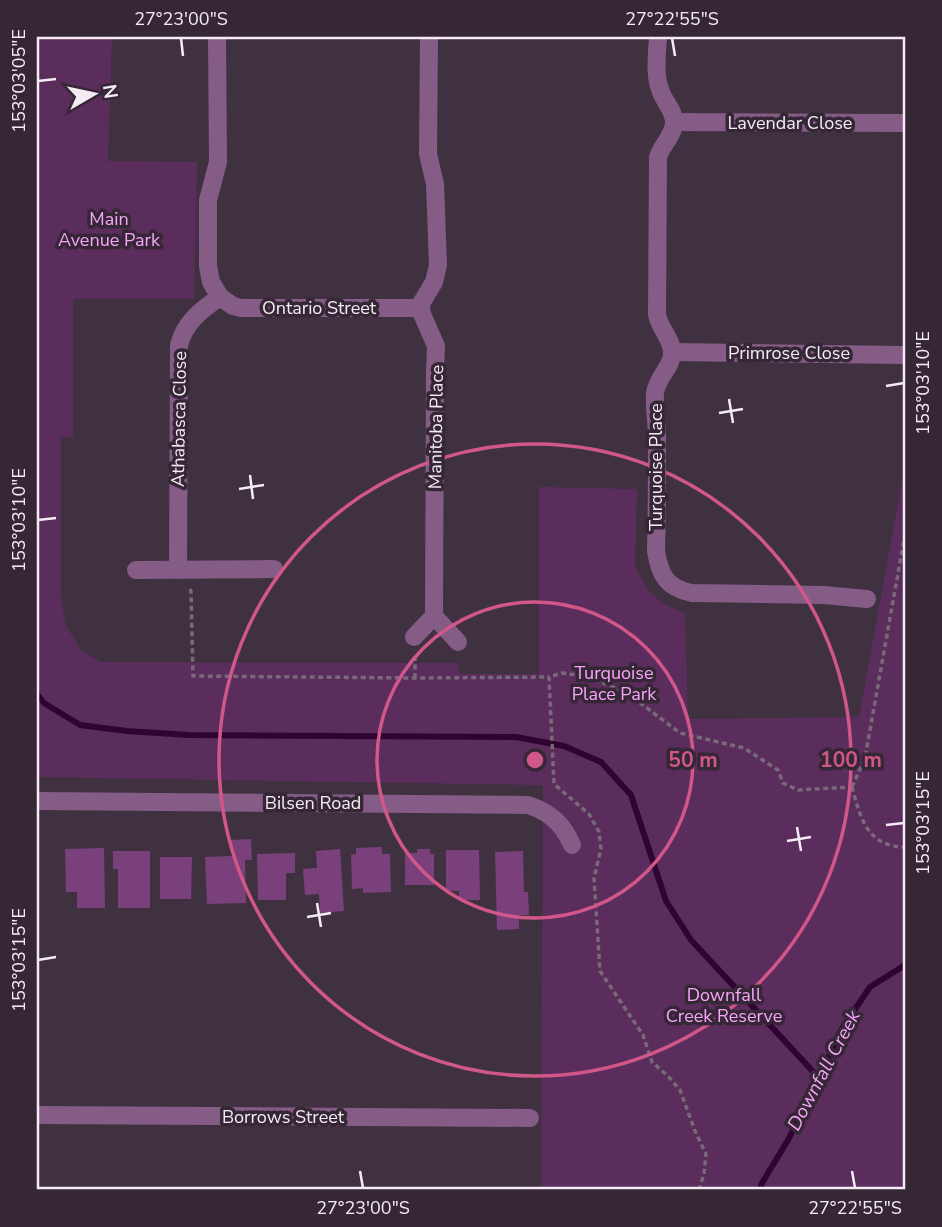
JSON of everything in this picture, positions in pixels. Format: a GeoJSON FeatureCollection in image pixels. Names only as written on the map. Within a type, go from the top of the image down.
{"type":"FeatureCollection","features":[{"type":"Feature","properties":{"kind":"street"},"geometry":{"type":"LineString","coordinates":[[218,37],[218,162],[208,200],[208,266],[211,282],[220,297]]}},
{"type":"Feature","properties":{"kind":"street"},"geometry":{"type":"LineString","coordinates":[[421,308],[434,282],[438,265],[435,184],[428,154],[429,37]]}},
{"type":"Feature","properties":{"kind":"street"},"geometry":{"type":"LineString","coordinates":[[658,37],[658,83],[674,122],[673,130],[658,157],[657,314],[673,352]]}},
{"type":"Feature","properties":{"kind":"street","name":"Lavendar Close"},"geometry":{"type":"LineString","coordinates":[[674,122],[905,123]]}},
{"type":"Feature","properties":{"kind":"street","name":"Ontario Street"},"geometry":{"type":"LineString","coordinates":[[220,297],[233,306],[253,308],[421,308]]}},
{"type":"Feature","properties":{"kind":"street","name":"Athabasca Close"},"geometry":{"type":"LineString","coordinates":[[178,570],[179,345],[186,325],[220,297]]}},
{"type":"Feature","properties":{"kind":"street","name":"Manitoba Place"},"geometry":{"type":"LineString","coordinates":[[421,308],[433,336],[437,354],[434,616]]}},
{"type":"Feature","properties":{"kind":"street","name":"Primrose Close"},"geometry":{"type":"LineString","coordinates":[[673,352],[905,355]]}},
{"type":"Feature","properties":{"kind":"street","name":"Turquoise Place"},"geometry":{"type":"LineString","coordinates":[[673,352],[659,381],[655,398],[656,551],[658,565],[668,583],[692,593],[824,595],[867,599]]}},
{"type":"Feature","properties":{"kind":"street"},"geometry":{"type":"LineString","coordinates":[[136,570],[274,569]]}},
{"type":"Feature","properties":{"kind":"street"},"geometry":{"type":"LineString","coordinates":[[414,636],[434,616],[458,642]]}},
{"type":"Feature","properties":{"kind":"street","name":"Bilsen Road"},"geometry":{"type":"LineString","coordinates":[[37,801],[528,805],[539,808],[559,822],[572,845]]}},
{"type":"Feature","properties":{"kind":"street","name":"Borrows Street"},"geometry":{"type":"LineString","coordinates":[[37,1115],[530,1118]]}},
{"type":"Feature","properties":{"kind":"path"},"geometry":{"type":"LineString","coordinates":[[905,534],[865,758],[852,787],[859,816],[868,831],[890,846],[905,847]]}},
{"type":"Feature","properties":{"kind":"path"},"geometry":{"type":"LineString","coordinates":[[178,570],[191,590],[193,676],[549,677],[562,673],[585,676],[635,699],[680,733],[744,748],[778,770],[783,783],[798,790],[852,787]]}},
{"type":"Feature","properties":{"kind":"path"},"geometry":{"type":"LineString","coordinates":[[549,677],[554,783],[589,814],[599,832],[601,849],[594,878],[600,971],[643,1035],[652,1062],[681,1090],[705,1154],[704,1174],[699,1190]]}},
{"type":"Feature","properties":{"kind":"green space"},"geometry":{"type":"Polygon","coordinates":[[[37,37],[112,37],[108,161],[197,162],[194,299],[73,299],[73,437],[61,437],[61,597],[66,626],[81,650],[101,662],[458,663],[459,674],[539,674],[539,487],[637,489],[635,567],[648,590],[663,604],[685,613],[688,719],[859,717],[905,465],[905,1190],[541,1190],[543,785],[37,777],[37,37]]]}},
{"type":"Feature","properties":{"kind":"building"},"geometry":{"type":"Polygon","coordinates":[[[251,839],[252,860],[245,860],[246,903],[207,904],[205,857],[232,856],[231,840],[251,839]]]}},
{"type":"Feature","properties":{"kind":"building"},"geometry":{"type":"Polygon","coordinates":[[[382,847],[382,854],[390,854],[391,892],[363,893],[363,888],[352,889],[351,855],[356,854],[356,848],[382,847]]]}},
{"type":"Feature","properties":{"kind":"building"},"geometry":{"type":"Polygon","coordinates":[[[104,848],[105,908],[77,908],[77,892],[66,892],[65,849],[104,848]]]}},
{"type":"Feature","properties":{"kind":"building"},"geometry":{"type":"Polygon","coordinates":[[[340,849],[344,911],[320,913],[319,894],[305,895],[303,869],[317,868],[316,851],[340,849]]]}},
{"type":"Feature","properties":{"kind":"building"},"geometry":{"type":"Polygon","coordinates":[[[417,849],[430,849],[430,854],[434,854],[434,885],[405,885],[405,853],[417,853],[417,849]]]}},
{"type":"Feature","properties":{"kind":"building"},"geometry":{"type":"Polygon","coordinates":[[[446,850],[479,850],[480,900],[459,900],[459,891],[446,891],[446,850]]]}},
{"type":"Feature","properties":{"kind":"building"},"geometry":{"type":"Polygon","coordinates":[[[113,851],[150,851],[150,908],[118,908],[118,869],[113,869],[113,851]]]}},
{"type":"Feature","properties":{"kind":"building"},"geometry":{"type":"Polygon","coordinates":[[[523,851],[524,892],[528,892],[529,915],[519,915],[519,929],[497,930],[495,852],[523,851]]]}},
{"type":"Feature","properties":{"kind":"building"},"geometry":{"type":"Polygon","coordinates":[[[295,853],[295,873],[286,873],[286,900],[258,900],[257,854],[295,853]]]}},
{"type":"Feature","properties":{"kind":"building"},"geometry":{"type":"Polygon","coordinates":[[[160,857],[192,857],[191,899],[160,899],[160,857]]]}},
{"type":"Feature","properties":{"kind":"waterway"},"geometry":{"type":"LineString","coordinates":[[37,694],[44,703],[80,725],[127,731],[189,735],[516,737],[564,746],[601,762],[631,795],[666,901],[691,940],[819,1078]]}},
{"type":"Feature","properties":{"kind":"waterway","name":"Downfall Creek"},"geometry":{"type":"LineString","coordinates":[[760,1190],[788,1140],[841,1030],[870,987],[905,965]]}},
{"type":"Feature","properties":{"kind":"park label","name":"Main Avenue Park"},"geometry":{"type":"Point","coordinates":[109,229]}},
{"type":"Feature","properties":{"kind":"park label","name":"Turquoise Place Park"},"geometry":{"type":"Point","coordinates":[614,683]}},
{"type":"Feature","properties":{"kind":"park label","name":"Downfall Creek Reserve"},"geometry":{"type":"Point","coordinates":[724,1005]}}]}
